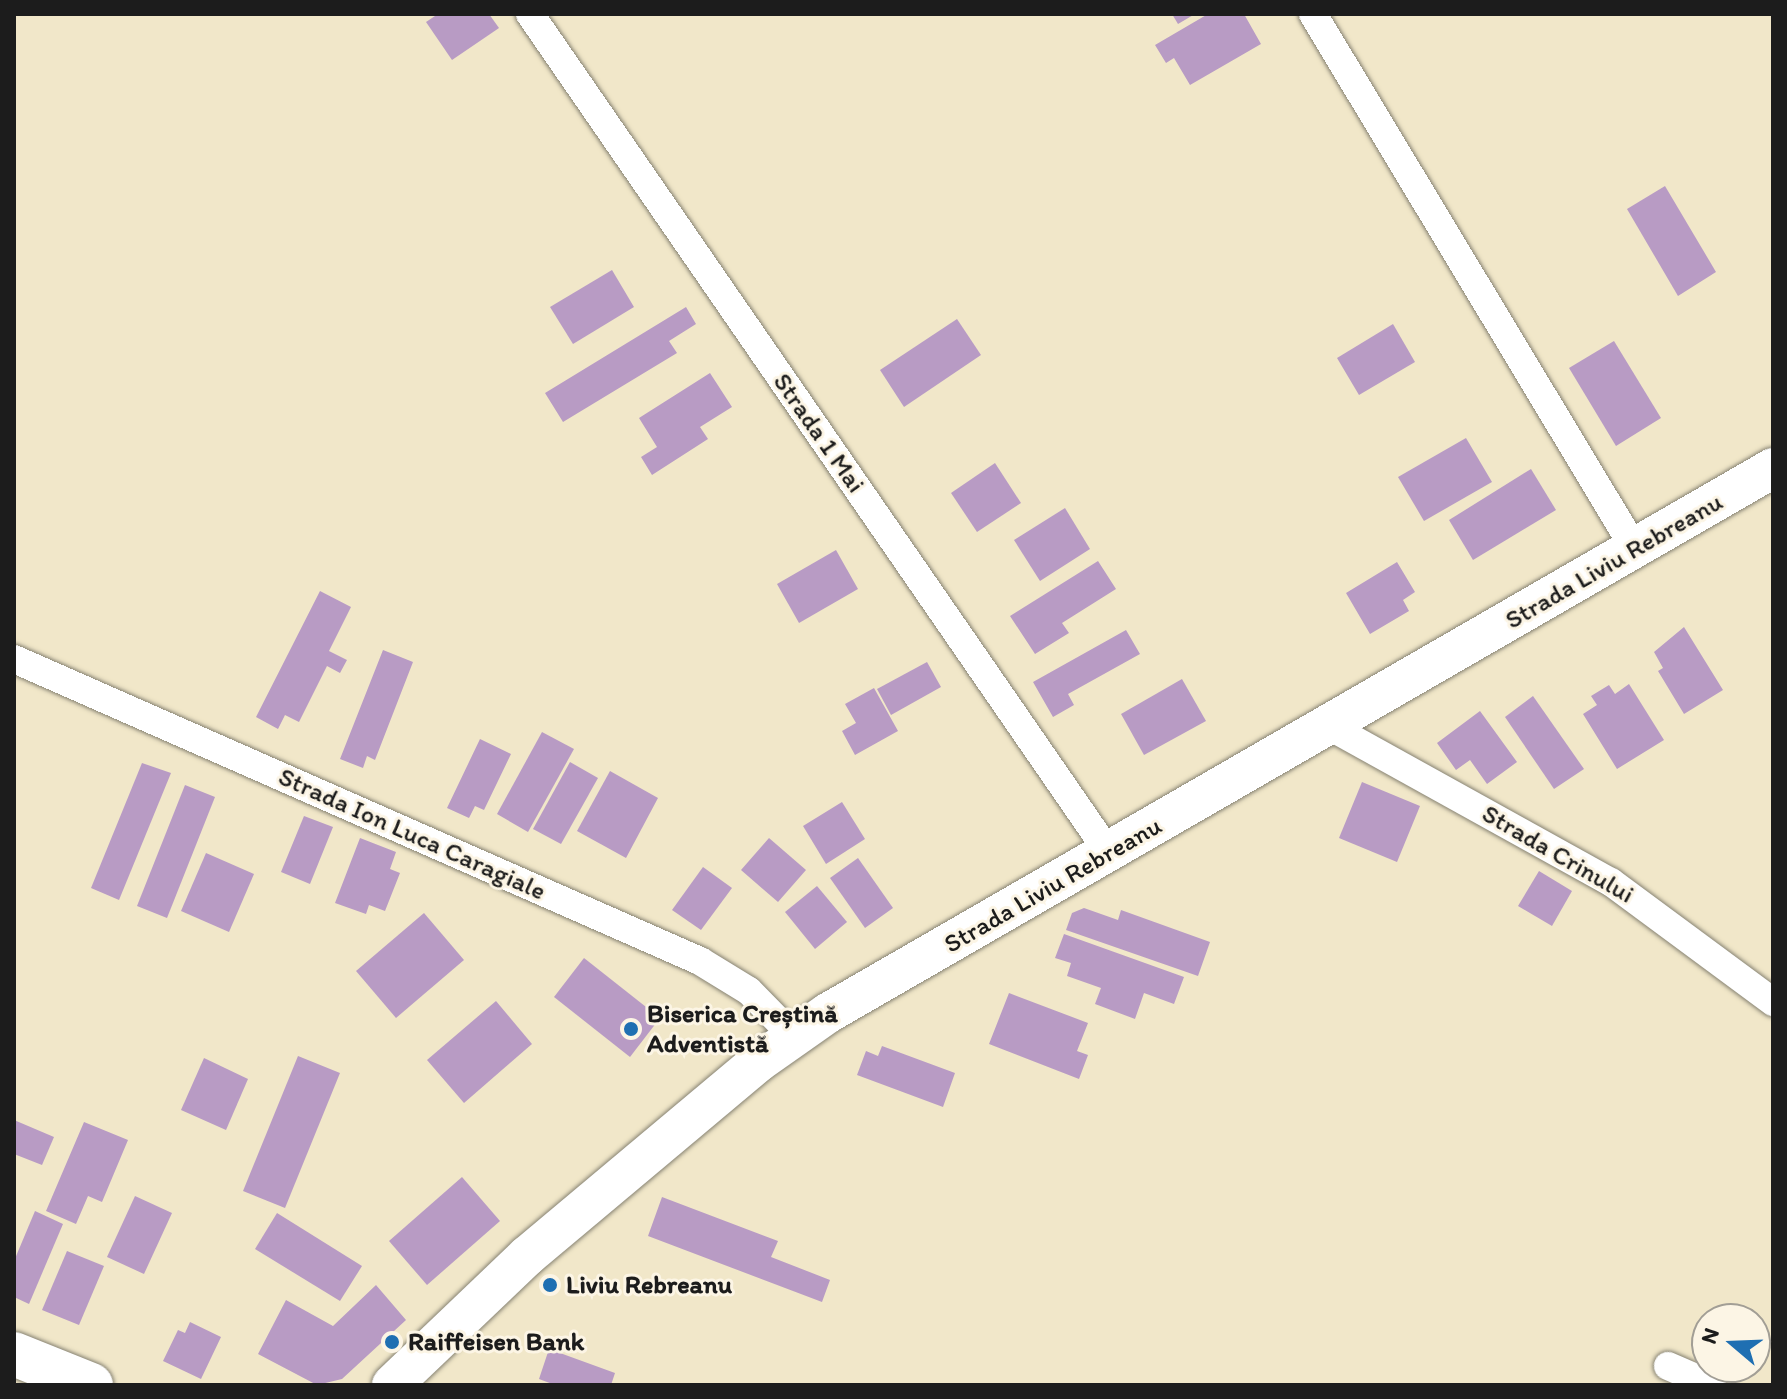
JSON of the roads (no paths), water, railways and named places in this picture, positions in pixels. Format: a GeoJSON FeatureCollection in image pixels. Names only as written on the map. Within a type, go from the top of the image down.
{"type":"FeatureCollection","features":[{"type":"Feature","properties":{"kind":"highway"},"geometry":{"type":"LineString","coordinates":[[14,1354],[91,1385]]}},
{"type":"Feature","properties":{"kind":"main road","name":"Strada Liviu Rebreanu"},"geometry":{"type":"LineString","coordinates":[[392,1385],[527,1256],[793,1036],[1331,727],[1773,468]]}},
{"type":"Feature","properties":{"kind":"street","name":"Strada 1 Mai"},"geometry":{"type":"LineString","coordinates":[[530,14],[1109,853]]}},
{"type":"Feature","properties":{"kind":"street"},"geometry":{"type":"LineString","coordinates":[[1313,14],[1635,549]]}},
{"type":"Feature","properties":{"kind":"street","name":"Strada Ion Luca Caragiale"},"geometry":{"type":"LineString","coordinates":[[14,659],[700,961],[749,991],[793,1036]]}},
{"type":"Feature","properties":{"kind":"street","name":"Strada Crinului"},"geometry":{"type":"LineString","coordinates":[[1331,727],[1611,882],[1773,1002]]}},
{"type":"Feature","properties":{"kind":"street"},"geometry":{"type":"LineString","coordinates":[[1668,1366],[1712,1385]]}},
{"type":"Feature","properties":{"kind":"place","name":"Biserica Creștină Adventistă"},"geometry":{"type":"Point","coordinates":[631,1029]}},
{"type":"Feature","properties":{"kind":"place","name":"Liviu Rebreanu"},"geometry":{"type":"Point","coordinates":[550,1285]}},
{"type":"Feature","properties":{"kind":"place","name":"Raiffeisen Bank"},"geometry":{"type":"Point","coordinates":[392,1342]}}]}
